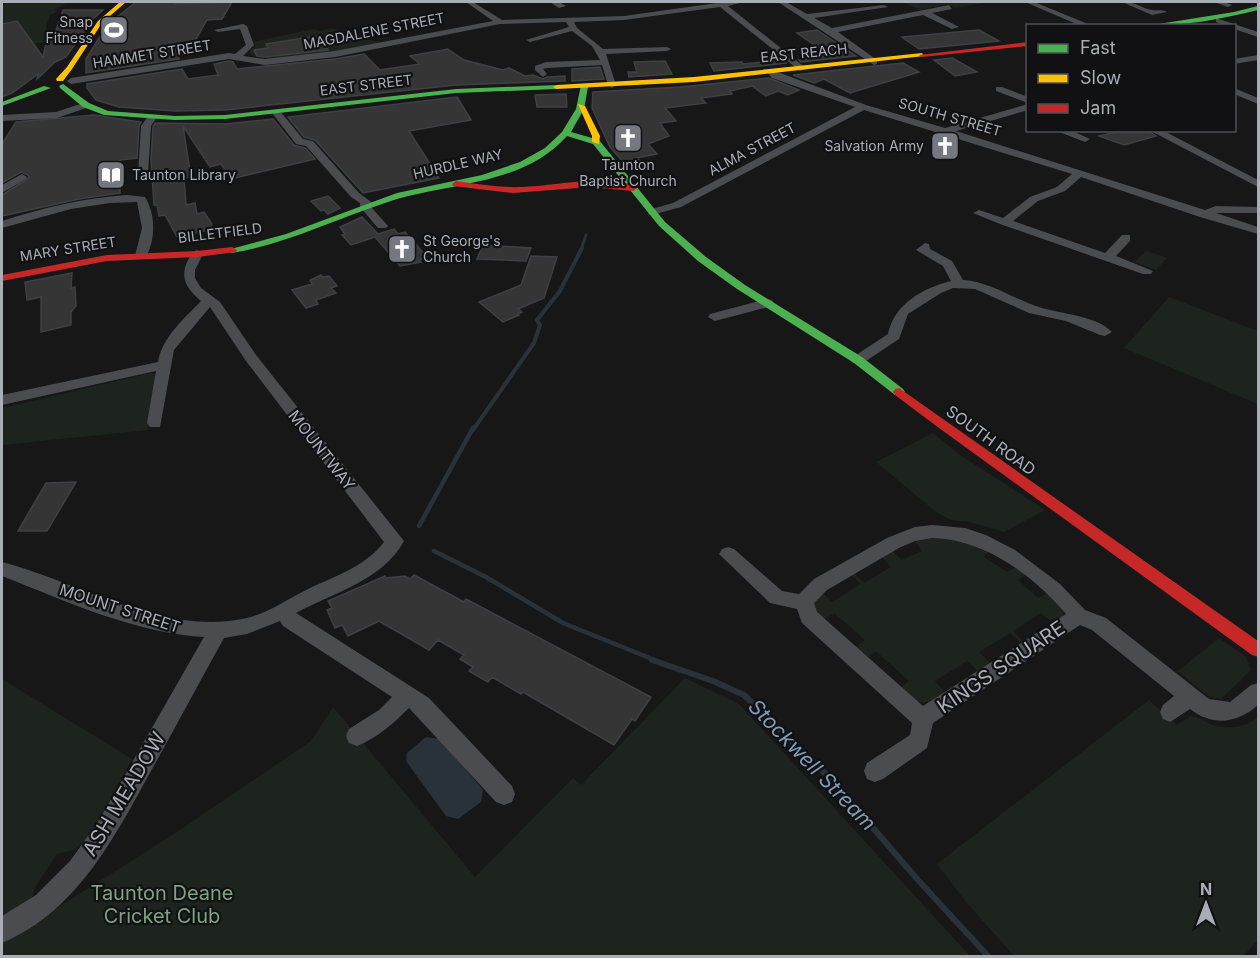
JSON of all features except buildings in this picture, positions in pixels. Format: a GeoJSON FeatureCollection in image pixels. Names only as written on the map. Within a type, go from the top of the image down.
{"type":"FeatureCollection","features":[{"type":"Feature","properties":{"kind":"main road"},"geometry":{"type":"LineString","coordinates":[[64,82],[71,66],[101,21],[123,2]]}},
{"type":"Feature","properties":{"kind":"main road"},"geometry":{"type":"LineString","coordinates":[[1158,24],[1222,10],[1255,8]]}},
{"type":"Feature","properties":{"kind":"main road","name":"EAST REACH"},"geometry":{"type":"LineString","coordinates":[[584,87],[772,73],[1026,44]]}},
{"type":"Feature","properties":{"kind":"main road"},"geometry":{"type":"LineString","coordinates":[[2,104],[47,88],[44,86],[46,83],[64,82],[86,105]]}},
{"type":"Feature","properties":{"kind":"main road","name":"EAST STREET"},"geometry":{"type":"LineString","coordinates":[[86,105],[107,113],[152,117],[215,118],[277,113],[456,91],[520,87],[584,87]]}},
{"type":"Feature","properties":{"kind":"main road","name":"HURDLE WAY"},"geometry":{"type":"LineString","coordinates":[[366,204],[394,196],[489,177],[542,154],[567,133],[581,106],[580,95],[584,87]]}},
{"type":"Feature","properties":{"kind":"main road"},"geometry":{"type":"LineString","coordinates":[[456,184],[505,190],[615,179],[581,106]]}},
{"type":"Feature","properties":{"kind":"main road"},"geometry":{"type":"LineString","coordinates":[[567,133],[596,142]]}},
{"type":"Feature","properties":{"kind":"main road"},"geometry":{"type":"LineString","coordinates":[[489,177],[494,185],[505,190]]}},
{"type":"Feature","properties":{"kind":"main road","name":"SOUTH ROAD"},"geometry":{"type":"LineString","coordinates":[[615,179],[633,188],[672,235],[702,259],[858,360],[995,465],[1063,510],[1258,650]]}},
{"type":"Feature","properties":{"kind":"main road","name":"BILLETFIELD"},"geometry":{"type":"LineString","coordinates":[[141,256],[237,250],[284,239],[366,204]]}},
{"type":"Feature","properties":{"kind":"main road","name":"MARY STREET"},"geometry":{"type":"LineString","coordinates":[[2,278],[107,258],[141,256]]}},
{"type":"Feature","properties":{"kind":"street"},"geometry":{"type":"LineString","coordinates":[[469,2],[500,22]]}},
{"type":"Feature","properties":{"kind":"street"},"geometry":{"type":"LineString","coordinates":[[554,2],[562,6]]}},
{"type":"Feature","properties":{"kind":"street","name":"MAGDALENE STREET"},"geometry":{"type":"LineString","coordinates":[[238,56],[252,61],[277,62],[335,54],[500,22],[663,14],[715,3],[741,2]]}},
{"type":"Feature","properties":{"kind":"street"},"geometry":{"type":"LineString","coordinates":[[784,2],[831,31],[874,62]]}},
{"type":"Feature","properties":{"kind":"street"},"geometry":{"type":"LineString","coordinates":[[1029,2],[1084,24]]}},
{"type":"Feature","properties":{"kind":"street"},"geometry":{"type":"LineString","coordinates":[[715,3],[723,6],[803,69]]}},
{"type":"Feature","properties":{"kind":"street"},"geometry":{"type":"LineString","coordinates":[[1128,4],[1152,13],[1163,12]]}},
{"type":"Feature","properties":{"kind":"street"},"geometry":{"type":"LineString","coordinates":[[845,5],[854,9]]}},
{"type":"Feature","properties":{"kind":"street"},"geometry":{"type":"LineString","coordinates":[[808,16],[884,7]]}},
{"type":"Feature","properties":{"kind":"street"},"geometry":{"type":"LineString","coordinates":[[831,31],[949,7]]}},
{"type":"Feature","properties":{"kind":"street"},"geometry":{"type":"LineString","coordinates":[[1222,10],[1232,24]]}},
{"type":"Feature","properties":{"kind":"street"},"geometry":{"type":"LineString","coordinates":[[924,12],[955,27]]}},
{"type":"Feature","properties":{"kind":"street"},"geometry":{"type":"LineString","coordinates":[[569,20],[572,29],[594,43],[601,52],[612,85]]}},
{"type":"Feature","properties":{"kind":"street"},"geometry":{"type":"LineString","coordinates":[[218,30],[243,26],[250,45],[238,56]]}},
{"type":"Feature","properties":{"kind":"street"},"geometry":{"type":"LineString","coordinates":[[1236,27],[1258,35]]}},
{"type":"Feature","properties":{"kind":"street"},"geometry":{"type":"LineString","coordinates":[[536,38],[572,29]]}},
{"type":"Feature","properties":{"kind":"street"},"geometry":{"type":"LineString","coordinates":[[1246,31],[1258,29]]}},
{"type":"Feature","properties":{"kind":"street"},"geometry":{"type":"LineString","coordinates":[[601,52],[631,55],[654,48],[667,49]]}},
{"type":"Feature","properties":{"kind":"street","name":"HAMMET STREET"},"geometry":{"type":"LineString","coordinates":[[64,82],[238,56]]}},
{"type":"Feature","properties":{"kind":"street"},"geometry":{"type":"LineString","coordinates":[[1236,62],[1258,58]]}},
{"type":"Feature","properties":{"kind":"street"},"geometry":{"type":"LineString","coordinates":[[538,68],[555,64],[605,62]]}},
{"type":"Feature","properties":{"kind":"street","name":"SOUTH STREET"},"geometry":{"type":"LineString","coordinates":[[772,73],[863,107],[1080,172],[1204,215],[1258,231]]}},
{"type":"Feature","properties":{"kind":"street"},"geometry":{"type":"LineString","coordinates":[[1012,86],[994,90],[1026,99]]}},
{"type":"Feature","properties":{"kind":"street"},"geometry":{"type":"LineString","coordinates":[[1236,92],[1254,99]]}},
{"type":"Feature","properties":{"kind":"street"},"geometry":{"type":"LineString","coordinates":[[1236,100],[1254,99]]}},
{"type":"Feature","properties":{"kind":"street"},"geometry":{"type":"LineString","coordinates":[[2,118],[57,115],[86,105]]}},
{"type":"Feature","properties":{"kind":"street","name":"ALMA STREET"},"geometry":{"type":"LineString","coordinates":[[652,212],[677,205],[863,107]]}},
{"type":"Feature","properties":{"kind":"street"},"geometry":{"type":"LineString","coordinates":[[945,132],[1026,108]]}},
{"type":"Feature","properties":{"kind":"street"},"geometry":{"type":"LineString","coordinates":[[277,113],[300,142],[309,143],[355,195],[366,204],[382,226]]}},
{"type":"Feature","properties":{"kind":"street"},"geometry":{"type":"LineString","coordinates":[[1004,113],[1026,119]]}},
{"type":"Feature","properties":{"kind":"street"},"geometry":{"type":"LineString","coordinates":[[142,174],[146,126],[152,117]]}},
{"type":"Feature","properties":{"kind":"street"},"geometry":{"type":"LineString","coordinates":[[1065,132],[1085,139]]}},
{"type":"Feature","properties":{"kind":"street"},"geometry":{"type":"LineString","coordinates":[[1158,132],[1258,184]]}},
{"type":"Feature","properties":{"kind":"street"},"geometry":{"type":"LineString","coordinates":[[1004,222],[1034,199],[1059,190],[1080,172]]}},
{"type":"Feature","properties":{"kind":"street"},"geometry":{"type":"LineString","coordinates":[[2,190],[22,177]]}},
{"type":"Feature","properties":{"kind":"street"},"geometry":{"type":"LineString","coordinates":[[2,225],[31,215],[120,199],[141,200],[144,204],[147,231],[145,250],[141,256]]}},
{"type":"Feature","properties":{"kind":"street"},"geometry":{"type":"LineString","coordinates":[[1204,215],[1216,209],[1258,210]]}},
{"type":"Feature","properties":{"kind":"street"},"geometry":{"type":"LineString","coordinates":[[979,213],[1148,271]]}},
{"type":"Feature","properties":{"kind":"street"},"geometry":{"type":"LineString","coordinates":[[1108,257],[1126,238]]}},
{"type":"Feature","properties":{"kind":"street"},"geometry":{"type":"LineString","coordinates":[[925,248],[922,250],[948,264],[958,283]]}},
{"type":"Feature","properties":{"kind":"street","name":"MOUNTWAY"},"geometry":{"type":"LineString","coordinates":[[197,254],[189,270],[189,278],[196,290],[209,300],[251,358],[395,541]]}},
{"type":"Feature","properties":{"kind":"street"},"geometry":{"type":"LineString","coordinates":[[858,360],[894,336],[899,314],[937,288],[958,283],[993,290],[1037,311],[1068,317],[1105,332]]}},
{"type":"Feature","properties":{"kind":"street"},"geometry":{"type":"LineString","coordinates":[[155,423],[170,344],[209,300]]}},
{"type":"Feature","properties":{"kind":"street"},"geometry":{"type":"LineString","coordinates":[[715,317],[767,303]]}},
{"type":"Feature","properties":{"kind":"street"},"geometry":{"type":"LineString","coordinates":[[2,400],[165,365]]}},
{"type":"Feature","properties":{"kind":"street","name":"KINGS SQUARE"},"geometry":{"type":"LineString","coordinates":[[924,717],[919,716],[809,617],[804,603],[815,589],[902,539],[929,532],[946,532],[972,537],[1008,554],[1065,599],[1078,616],[1099,624],[1202,706],[1227,714],[1236,712],[1258,692]]}},
{"type":"Feature","properties":{"kind":"street","name":"MOUNT STREET"},"geometry":{"type":"LineString","coordinates":[[2,568],[112,608],[185,629],[217,632],[247,626],[375,564],[386,556],[395,541]]}},
{"type":"Feature","properties":{"kind":"street"},"geometry":{"type":"LineString","coordinates":[[728,554],[777,598],[804,603]]}},
{"type":"Feature","properties":{"kind":"street"},"geometry":{"type":"LineString","coordinates":[[283,609],[290,620],[422,705],[504,794]]}},
{"type":"Feature","properties":{"kind":"street","name":"KINGS SQUARE"},"geometry":{"type":"LineString","coordinates":[[875,771],[919,741],[924,717],[1078,616]]}},
{"type":"Feature","properties":{"kind":"street","name":"ASH MEADOW"},"geometry":{"type":"LineString","coordinates":[[2,930],[45,904],[78,869],[99,840],[217,632]]}},
{"type":"Feature","properties":{"kind":"street"},"geometry":{"type":"LineString","coordinates":[[357,736],[386,717],[408,694]]}},
{"type":"Feature","properties":{"kind":"street"},"geometry":{"type":"LineString","coordinates":[[1170,712],[1189,697]]}},
{"type":"Feature","properties":{"kind":"green space"},"geometry":{"type":"Polygon","coordinates":[[[2,2],[68,2],[50,15],[46,27],[46,42],[2,47],[2,28],[20,25],[17,21],[2,24],[2,2]]]}},
{"type":"Feature","properties":{"kind":"green space"},"geometry":{"type":"Polygon","coordinates":[[[902,2],[988,2],[955,8],[948,4],[921,10],[902,2]]]}},
{"type":"Feature","properties":{"kind":"green space"},"geometry":{"type":"Polygon","coordinates":[[[331,28],[381,43],[272,60],[251,55],[249,50],[255,47],[254,42],[261,40],[314,29],[320,31],[331,28]]]}},
{"type":"Feature","properties":{"kind":"green space"},"geometry":{"type":"Polygon","coordinates":[[[1146,251],[1167,258],[1156,270],[1134,262],[1146,251]]]}},
{"type":"Feature","properties":{"kind":"green space"},"geometry":{"type":"Polygon","coordinates":[[[1169,297],[1258,331],[1258,404],[1124,348],[1169,297]]]}},
{"type":"Feature","properties":{"kind":"green space"},"geometry":{"type":"Polygon","coordinates":[[[151,373],[158,375],[148,430],[2,445],[2,408],[151,373]]]}},
{"type":"Feature","properties":{"kind":"green space"},"geometry":{"type":"Polygon","coordinates":[[[933,433],[957,453],[1045,510],[1004,532],[970,522],[951,520],[936,512],[876,462],[933,433]]]}},
{"type":"Feature","properties":{"kind":"green space"},"geometry":{"type":"Polygon","coordinates":[[[947,538],[990,549],[984,557],[1007,572],[1018,566],[1027,574],[1018,580],[1038,598],[1049,592],[1064,612],[1063,616],[1053,623],[1041,613],[1013,631],[1024,642],[1022,644],[1010,633],[979,652],[991,664],[979,672],[967,661],[935,681],[947,694],[932,701],[922,702],[898,690],[909,681],[876,651],[865,659],[854,648],[865,640],[834,613],[824,620],[815,610],[814,603],[822,592],[832,602],[861,584],[851,575],[854,573],[864,583],[891,567],[882,557],[892,551],[902,560],[922,551],[915,541],[947,538]]]}},
{"type":"Feature","properties":{"kind":"green space"},"geometry":{"type":"Polygon","coordinates":[[[1219,638],[1246,657],[1251,670],[1221,699],[1208,696],[1178,671],[1219,638]]]}},
{"type":"Feature","properties":{"kind":"green space","name":"Taunton Deane Cricket Club"},"geometry":{"type":"Polygon","coordinates":[[[685,678],[739,704],[970,956],[2,956],[2,943],[180,830],[311,741],[333,707],[475,877],[573,778],[581,785],[685,678]]]}},
{"type":"Feature","properties":{"kind":"green space"},"geometry":{"type":"Polygon","coordinates":[[[2,679],[132,759],[90,837],[74,850],[57,854],[35,887],[30,905],[2,922],[2,679]]]}},
{"type":"Feature","properties":{"kind":"green space"},"geometry":{"type":"Polygon","coordinates":[[[1149,700],[1177,725],[1187,718],[1197,717],[1214,725],[1234,727],[1247,724],[1258,717],[1258,940],[1243,956],[1014,956],[966,902],[937,864],[1149,700]]]}},
{"type":"Feature","properties":{"kind":"shaded area"},"geometry":{"type":"Polygon","coordinates":[[[426,737],[440,739],[483,790],[481,802],[458,819],[446,816],[406,761],[407,753],[426,737]]]}},
{"type":"Feature","properties":{"kind":"waterway","name":"Stockwell Stream"},"geometry":{"type":"LineString","coordinates":[[581,250],[586,235]]}},
{"type":"Feature","properties":{"kind":"waterway","name":"Stockwell Stream"},"geometry":{"type":"LineString","coordinates":[[473,430],[534,343],[540,325],[537,320],[560,291],[581,250]]}},
{"type":"Feature","properties":{"kind":"waterway","name":"Stockwell Stream"},"geometry":{"type":"LineString","coordinates":[[419,526],[473,428]]}},
{"type":"Feature","properties":{"kind":"waterway","name":"Stockwell Stream"},"geometry":{"type":"LineString","coordinates":[[434,551],[486,577],[563,623],[657,661]]}},
{"type":"Feature","properties":{"kind":"waterway","name":"Stockwell Stream"},"geometry":{"type":"LineString","coordinates":[[652,660],[713,681],[744,695],[829,777],[918,880],[988,956]]}},
{"type":"Feature","properties":{"kind":"traffic: fast"},"geometry":{"type":"LineString","coordinates":[[1163,24],[1234,14],[1258,8]]}},
{"type":"Feature","properties":{"kind":"traffic: fast"},"geometry":{"type":"LineString","coordinates":[[63,86],[86,105],[107,113],[175,118],[225,117],[456,91],[557,87]]}},
{"type":"Feature","properties":{"kind":"traffic: fast"},"geometry":{"type":"LineString","coordinates":[[232,250],[271,242],[400,195],[504,172],[523,164],[548,150],[564,134],[580,109],[584,87]]}},
{"type":"Feature","properties":{"kind":"traffic: fast"},"geometry":{"type":"LineString","coordinates":[[2,104],[47,88]]}},
{"type":"Feature","properties":{"kind":"traffic: fast"},"geometry":{"type":"LineString","coordinates":[[567,133],[596,142],[662,224],[702,259],[741,287],[858,360],[899,392]]}},
{"type":"Feature","properties":{"kind":"traffic: slow"},"geometry":{"type":"LineString","coordinates":[[60,79],[70,68],[100,22],[123,2]]}},
{"type":"Feature","properties":{"kind":"traffic: slow"},"geometry":{"type":"LineString","coordinates":[[557,87],[694,79],[922,55]]}},
{"type":"Feature","properties":{"kind":"traffic: slow"},"geometry":{"type":"LineString","coordinates":[[581,106],[596,136],[596,142]]}},
{"type":"Feature","properties":{"kind":"traffic: jam"},"geometry":{"type":"LineString","coordinates":[[922,55],[1026,44]]}},
{"type":"Feature","properties":{"kind":"traffic: jam"},"geometry":{"type":"LineString","coordinates":[[456,184],[513,190],[591,184],[633,188]]}},
{"type":"Feature","properties":{"kind":"traffic: jam"},"geometry":{"type":"LineString","coordinates":[[2,278],[107,258],[232,250]]}},
{"type":"Feature","properties":{"kind":"traffic: jam"},"geometry":{"type":"LineString","coordinates":[[899,392],[1032,490],[1258,650]]}},
{"type":"Feature","properties":{"kind":"place","name":"Snap Fitness"},"geometry":{"type":"Point","coordinates":[114,30]}},
{"type":"Feature","properties":{"kind":"place","name":"Taunton Baptist Church"},"geometry":{"type":"Point","coordinates":[628,138]}},
{"type":"Feature","properties":{"kind":"place","name":"Salvation Army"},"geometry":{"type":"Point","coordinates":[945,146]}},
{"type":"Feature","properties":{"kind":"place","name":"Taunton Library"},"geometry":{"type":"Point","coordinates":[111,175]}},
{"type":"Feature","properties":{"kind":"place","name":"St George's Church"},"geometry":{"type":"Point","coordinates":[402,249]}}]}
